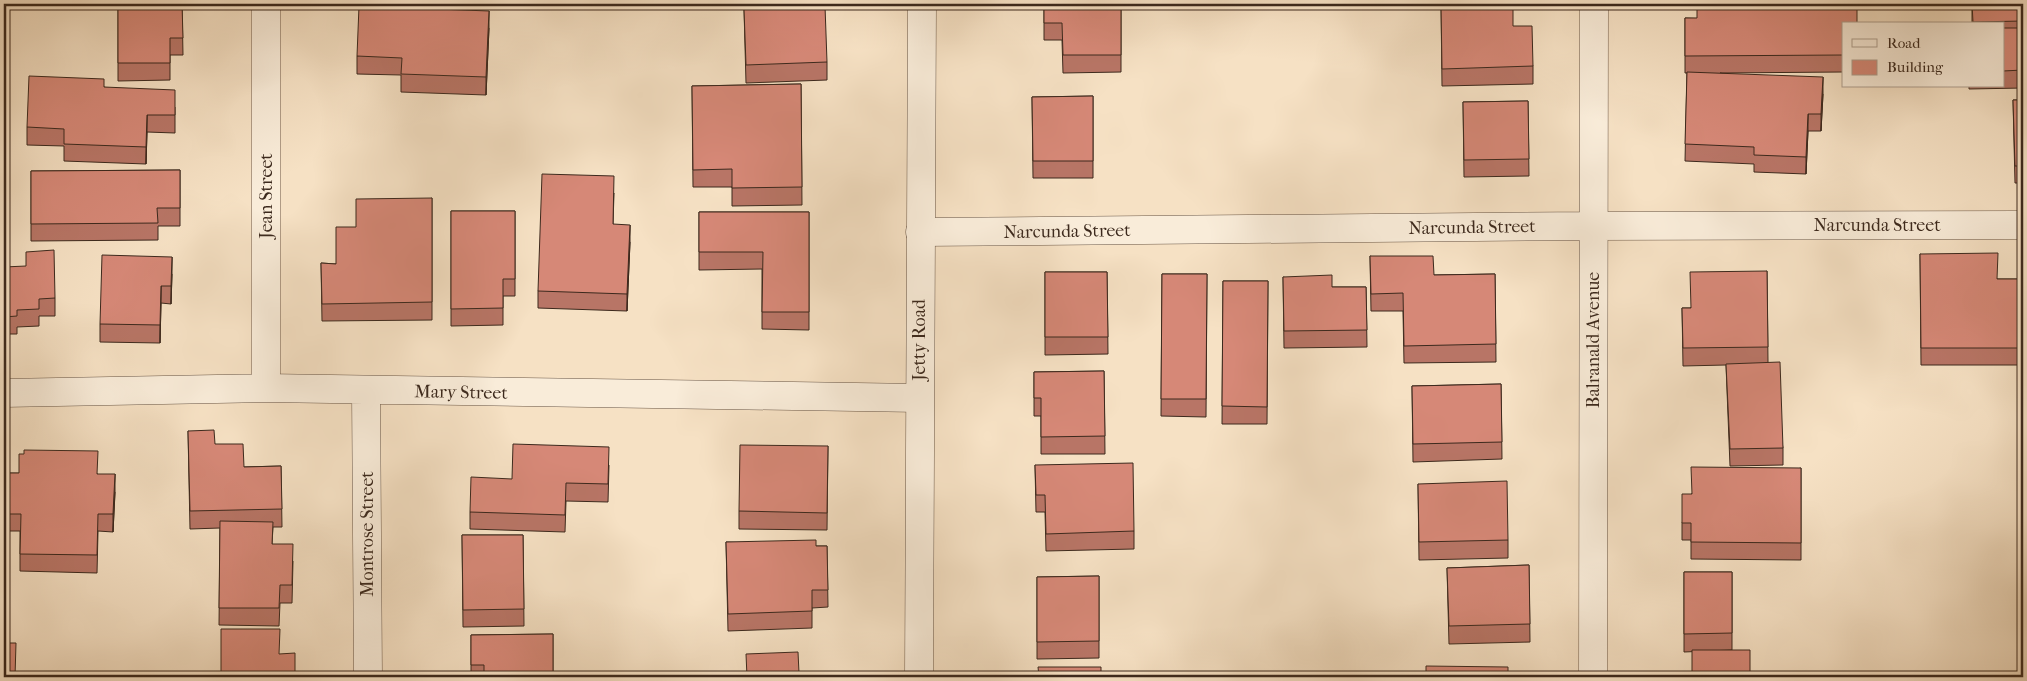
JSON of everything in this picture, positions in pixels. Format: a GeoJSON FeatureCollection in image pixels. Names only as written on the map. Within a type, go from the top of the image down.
{"type":"FeatureCollection","features":[{"type":"Feature","properties":{"kind":"street","name":"Jean Street"},"geometry":{"type":"LineString","coordinates":[[266,4],[266,388]]}},
{"type":"Feature","properties":{"kind":"street","name":"Jetty Road"},"geometry":{"type":"LineString","coordinates":[[918,677],[922,4]]}},
{"type":"Feature","properties":{"kind":"street","name":"Balranald Avenue"},"geometry":{"type":"LineString","coordinates":[[1593,677],[1594,4]]}},
{"type":"Feature","properties":{"kind":"street","name":"Narcunda Street"},"geometry":{"type":"LineString","coordinates":[[920,232],[1593,226],[2023,225]]}},
{"type":"Feature","properties":{"kind":"street","name":"Mary Street"},"geometry":{"type":"LineString","coordinates":[[4,393],[266,388],[919,398]]}},
{"type":"Feature","properties":{"kind":"street","name":"Montrose Street"},"geometry":{"type":"LineString","coordinates":[[366,391],[368,677]]}},
{"type":"Feature","properties":{"kind":"building"},"geometry":{"type":"Polygon","coordinates":[[[118,4],[182,4],[183,38],[170,38],[170,63],[118,63],[118,4]]]}},
{"type":"Feature","properties":{"kind":"building"},"geometry":{"type":"Polygon","coordinates":[[[1044,4],[1121,4],[1121,55],[1063,55],[1062,23],[1044,23],[1044,4]]]}},
{"type":"Feature","properties":{"kind":"building"},"geometry":{"type":"Polygon","coordinates":[[[1441,4],[1513,4],[1513,26],[1532,26],[1533,66],[1442,69],[1441,4]]]}},
{"type":"Feature","properties":{"kind":"building"},"geometry":{"type":"Polygon","coordinates":[[[1697,4],[1857,4],[1857,22],[1842,22],[1842,55],[1685,56],[1685,18],[1697,18],[1697,4]]]}},
{"type":"Feature","properties":{"kind":"building"},"geometry":{"type":"Polygon","coordinates":[[[1972,4],[2023,4],[2023,21],[1973,22],[1972,4]]]}},
{"type":"Feature","properties":{"kind":"building"},"geometry":{"type":"Polygon","coordinates":[[[359,6],[489,11],[486,77],[401,74],[402,58],[357,56],[359,6]]]}},
{"type":"Feature","properties":{"kind":"building"},"geometry":{"type":"Polygon","coordinates":[[[825,6],[827,62],[746,65],[744,9],[825,6]]]}},
{"type":"Feature","properties":{"kind":"building"},"geometry":{"type":"Polygon","coordinates":[[[2004,28],[2023,28],[2023,70],[2004,71],[2004,28]]]}},
{"type":"Feature","properties":{"kind":"building"},"geometry":{"type":"Polygon","coordinates":[[[1687,72],[1823,77],[1821,114],[1808,114],[1806,157],[1754,155],[1754,147],[1685,144],[1687,72]]]}},
{"type":"Feature","properties":{"kind":"building"},"geometry":{"type":"Polygon","coordinates":[[[29,76],[104,79],[104,87],[175,90],[175,115],[147,115],[146,147],[64,144],[64,129],[27,127],[29,76]]]}},
{"type":"Feature","properties":{"kind":"building"},"geometry":{"type":"Polygon","coordinates":[[[801,84],[802,187],[732,188],[732,169],[693,170],[692,86],[801,84]]]}},
{"type":"Feature","properties":{"kind":"building"},"geometry":{"type":"Polygon","coordinates":[[[1093,96],[1093,161],[1033,161],[1032,97],[1093,96]]]}},
{"type":"Feature","properties":{"kind":"building"},"geometry":{"type":"Polygon","coordinates":[[[2013,100],[2023,100],[2023,166],[2015,166],[2013,100]]]}},
{"type":"Feature","properties":{"kind":"building"},"geometry":{"type":"Polygon","coordinates":[[[1528,101],[1529,159],[1464,160],[1463,102],[1528,101]]]}},
{"type":"Feature","properties":{"kind":"building"},"geometry":{"type":"Polygon","coordinates":[[[180,170],[180,208],[157,208],[158,223],[31,224],[31,171],[180,170]]]}},
{"type":"Feature","properties":{"kind":"building"},"geometry":{"type":"Polygon","coordinates":[[[542,174],[614,176],[613,224],[630,225],[627,294],[538,291],[542,174]]]}},
{"type":"Feature","properties":{"kind":"building"},"geometry":{"type":"Polygon","coordinates":[[[432,198],[432,302],[322,304],[321,263],[336,264],[336,227],[356,227],[356,199],[432,198]]]}},
{"type":"Feature","properties":{"kind":"building"},"geometry":{"type":"Polygon","coordinates":[[[451,211],[515,211],[515,279],[503,279],[503,308],[451,309],[451,211]]]}},
{"type":"Feature","properties":{"kind":"building"},"geometry":{"type":"Polygon","coordinates":[[[699,212],[809,212],[809,312],[762,312],[763,252],[699,252],[699,212]]]}},
{"type":"Feature","properties":{"kind":"building"},"geometry":{"type":"Polygon","coordinates":[[[54,250],[55,298],[39,299],[39,309],[17,310],[17,316],[4,317],[4,267],[26,266],[26,252],[54,250]]]}},
{"type":"Feature","properties":{"kind":"building"},"geometry":{"type":"Polygon","coordinates":[[[1998,253],[1997,279],[2023,279],[2023,348],[1921,348],[1920,254],[1998,253]]]}},
{"type":"Feature","properties":{"kind":"building"},"geometry":{"type":"Polygon","coordinates":[[[102,255],[172,257],[171,286],[161,286],[160,325],[100,324],[102,255]]]}},
{"type":"Feature","properties":{"kind":"building"},"geometry":{"type":"Polygon","coordinates":[[[1370,256],[1433,256],[1434,275],[1495,274],[1496,344],[1404,346],[1403,293],[1371,294],[1370,256]]]}},
{"type":"Feature","properties":{"kind":"building"},"geometry":{"type":"Polygon","coordinates":[[[1767,271],[1768,347],[1683,348],[1682,308],[1691,308],[1690,272],[1767,271]]]}},
{"type":"Feature","properties":{"kind":"building"},"geometry":{"type":"Polygon","coordinates":[[[1045,272],[1107,272],[1108,337],[1045,337],[1045,272]]]}},
{"type":"Feature","properties":{"kind":"building"},"geometry":{"type":"Polygon","coordinates":[[[1162,274],[1207,274],[1206,399],[1161,399],[1162,274]]]}},
{"type":"Feature","properties":{"kind":"building"},"geometry":{"type":"Polygon","coordinates":[[[1332,275],[1332,287],[1366,287],[1367,330],[1284,331],[1283,277],[1332,275]]]}},
{"type":"Feature","properties":{"kind":"building"},"geometry":{"type":"Polygon","coordinates":[[[1223,281],[1268,281],[1267,407],[1222,406],[1223,281]]]}},
{"type":"Feature","properties":{"kind":"building"},"geometry":{"type":"Polygon","coordinates":[[[1780,362],[1783,448],[1730,449],[1726,364],[1780,362]]]}},
{"type":"Feature","properties":{"kind":"building"},"geometry":{"type":"Polygon","coordinates":[[[1104,371],[1105,436],[1041,437],[1041,398],[1034,398],[1034,372],[1104,371]]]}},
{"type":"Feature","properties":{"kind":"building"},"geometry":{"type":"Polygon","coordinates":[[[1501,384],[1502,442],[1413,444],[1412,386],[1501,384]]]}},
{"type":"Feature","properties":{"kind":"building"},"geometry":{"type":"Polygon","coordinates":[[[214,430],[215,444],[243,444],[244,467],[281,466],[282,509],[190,511],[188,431],[214,430]]]}},
{"type":"Feature","properties":{"kind":"building"},"geometry":{"type":"Polygon","coordinates":[[[513,444],[609,447],[608,484],[566,483],[565,515],[470,512],[471,477],[512,479],[513,444]]]}},
{"type":"Feature","properties":{"kind":"building"},"geometry":{"type":"Polygon","coordinates":[[[740,445],[828,446],[827,513],[739,511],[740,445]]]}},
{"type":"Feature","properties":{"kind":"building"},"geometry":{"type":"Polygon","coordinates":[[[24,450],[98,451],[97,474],[115,474],[113,514],[98,514],[97,555],[20,554],[21,514],[4,514],[4,473],[19,473],[19,454],[24,454],[24,450]]]}},
{"type":"Feature","properties":{"kind":"building"},"geometry":{"type":"Polygon","coordinates":[[[1133,463],[1134,531],[1046,534],[1045,495],[1036,495],[1035,465],[1133,463]]]}},
{"type":"Feature","properties":{"kind":"building"},"geometry":{"type":"Polygon","coordinates":[[[1691,467],[1801,468],[1801,543],[1691,542],[1691,523],[1682,523],[1682,494],[1692,494],[1691,467]]]}},
{"type":"Feature","properties":{"kind":"building"},"geometry":{"type":"Polygon","coordinates":[[[1507,481],[1508,540],[1419,542],[1418,484],[1507,481]]]}},
{"type":"Feature","properties":{"kind":"building"},"geometry":{"type":"Polygon","coordinates":[[[220,521],[273,522],[272,544],[293,544],[292,585],[280,585],[279,608],[219,608],[220,521]]]}},
{"type":"Feature","properties":{"kind":"building"},"geometry":{"type":"Polygon","coordinates":[[[462,535],[523,535],[524,609],[463,610],[462,535]]]}},
{"type":"Feature","properties":{"kind":"building"},"geometry":{"type":"Polygon","coordinates":[[[816,540],[816,546],[827,546],[828,590],[812,590],[812,611],[728,614],[726,542],[816,540]]]}},
{"type":"Feature","properties":{"kind":"building"},"geometry":{"type":"Polygon","coordinates":[[[1529,565],[1530,624],[1449,626],[1447,568],[1529,565]]]}},
{"type":"Feature","properties":{"kind":"building"},"geometry":{"type":"Polygon","coordinates":[[[1684,572],[1732,572],[1732,633],[1684,634],[1684,572]]]}},
{"type":"Feature","properties":{"kind":"building"},"geometry":{"type":"Polygon","coordinates":[[[1099,576],[1099,641],[1037,642],[1037,577],[1099,576]]]}},
{"type":"Feature","properties":{"kind":"building"},"geometry":{"type":"Polygon","coordinates":[[[221,629],[280,629],[279,654],[295,653],[295,677],[221,677],[221,629]]]}},
{"type":"Feature","properties":{"kind":"building"},"geometry":{"type":"Polygon","coordinates":[[[553,634],[553,674],[527,675],[527,677],[484,677],[484,665],[471,665],[471,635],[553,634]]]}},
{"type":"Feature","properties":{"kind":"building"},"geometry":{"type":"Polygon","coordinates":[[[4,643],[16,643],[15,677],[4,677],[4,643]]]}},
{"type":"Feature","properties":{"kind":"building"},"geometry":{"type":"Polygon","coordinates":[[[1692,650],[1750,650],[1750,677],[1692,677],[1692,650]]]}},
{"type":"Feature","properties":{"kind":"building"},"geometry":{"type":"Polygon","coordinates":[[[798,652],[799,673],[833,672],[833,677],[747,677],[746,654],[798,652]]]}},
{"type":"Feature","properties":{"kind":"building"},"geometry":{"type":"Polygon","coordinates":[[[1426,666],[1508,667],[1508,677],[1426,677],[1426,666]]]}},
{"type":"Feature","properties":{"kind":"building"},"geometry":{"type":"Polygon","coordinates":[[[1038,667],[1101,667],[1101,677],[1039,677],[1038,667]]]}}]}
